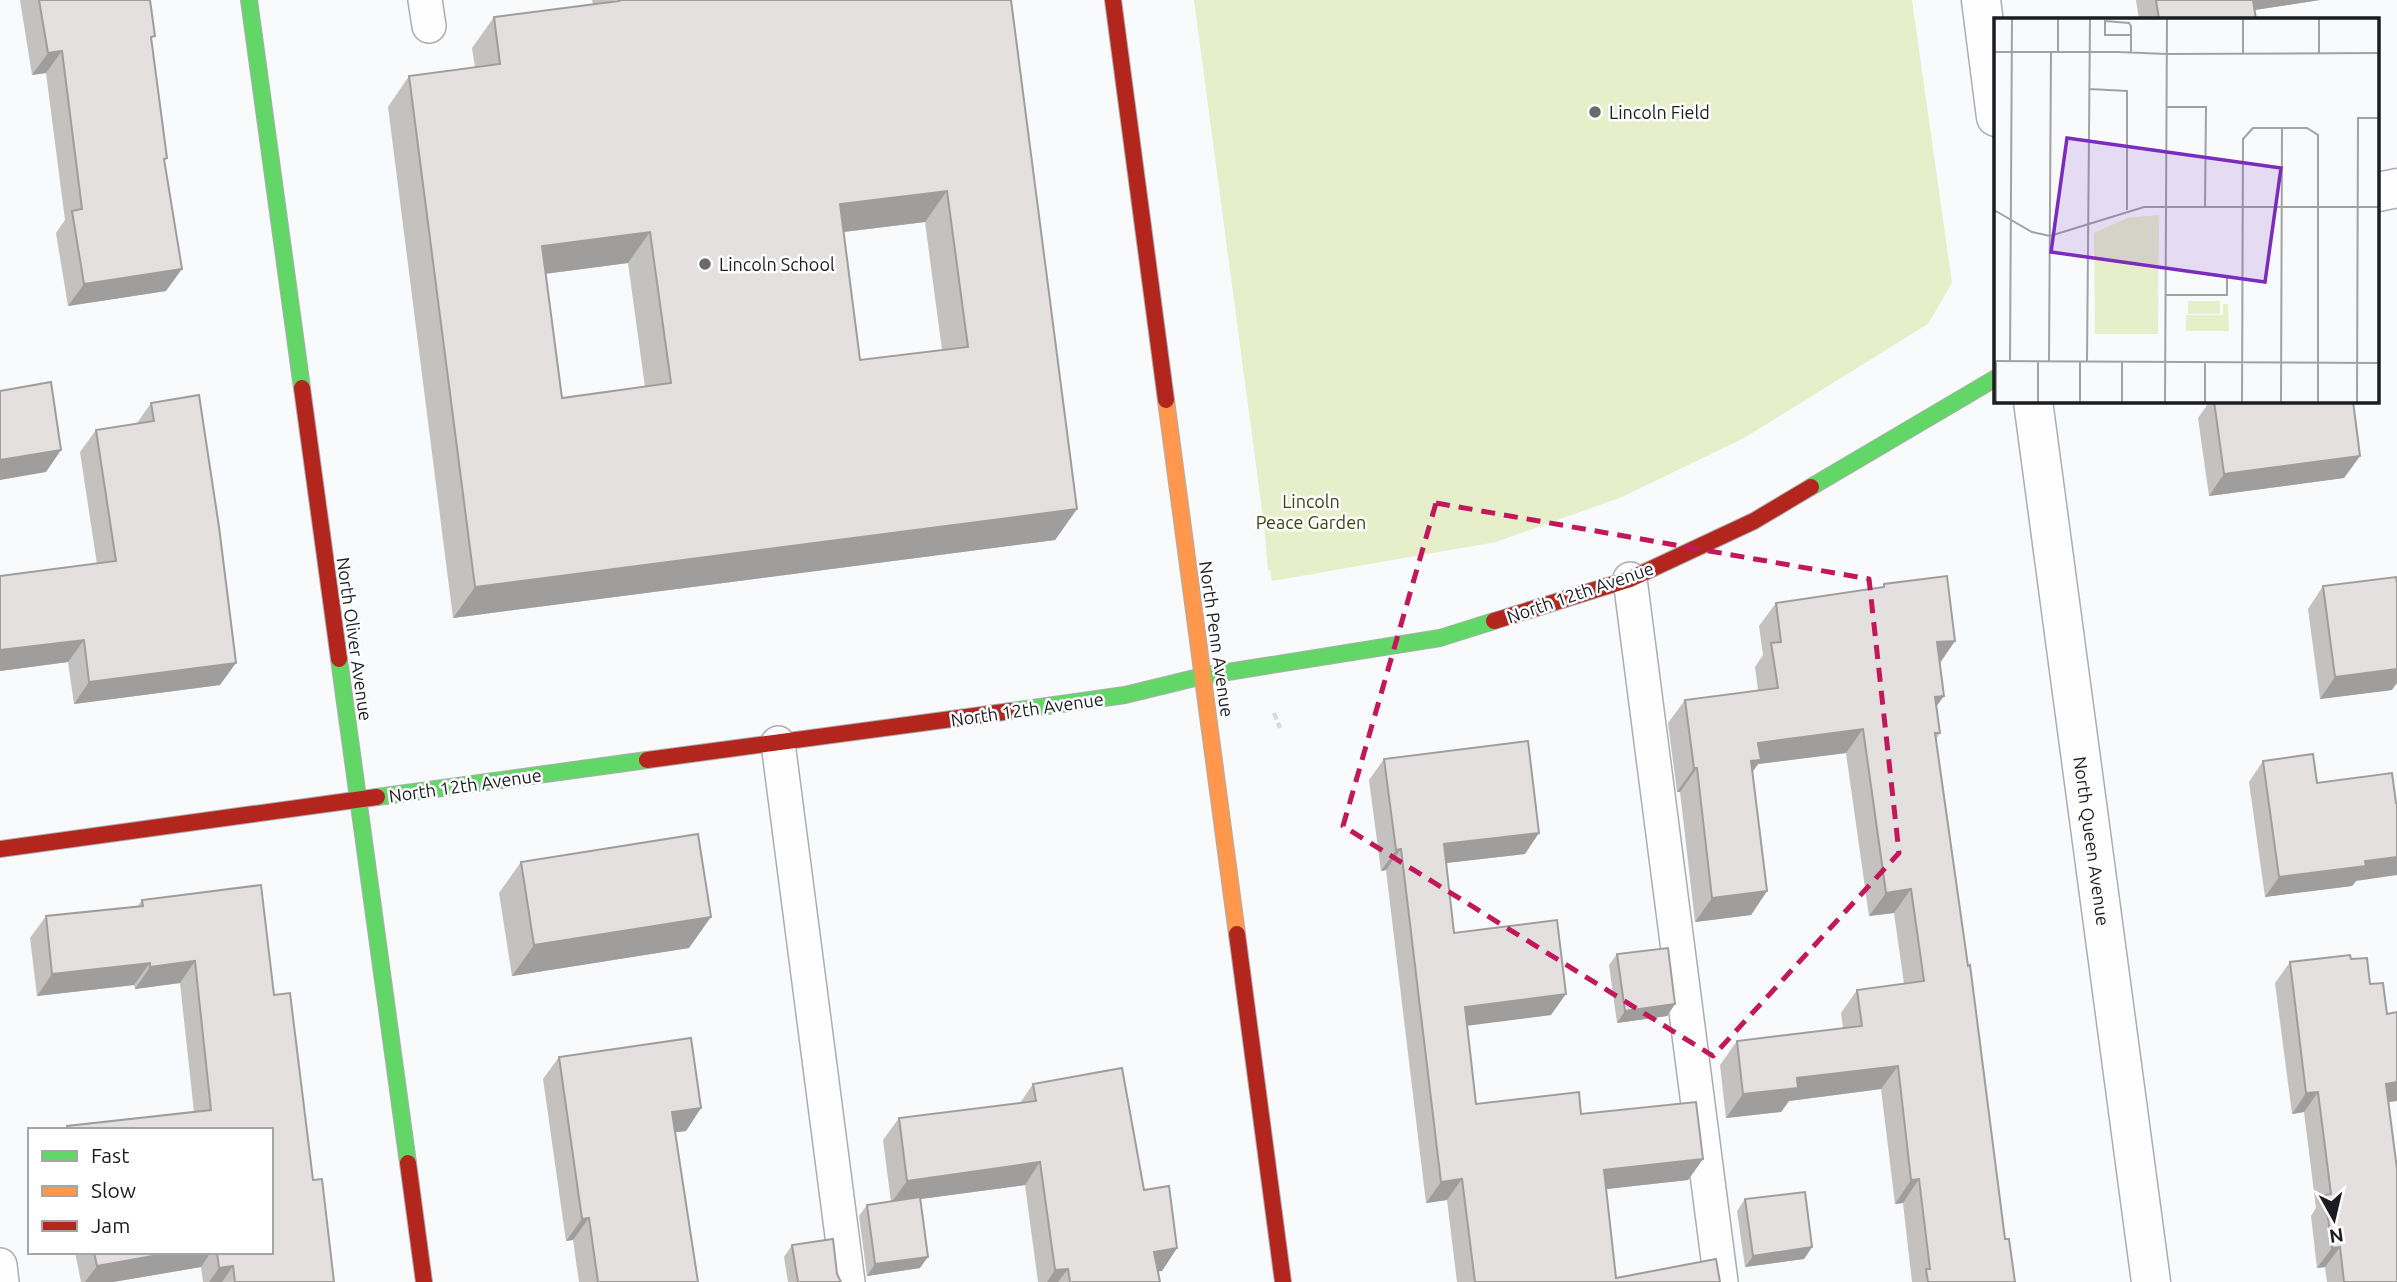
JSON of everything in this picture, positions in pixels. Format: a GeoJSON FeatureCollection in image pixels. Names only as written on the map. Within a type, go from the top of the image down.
{"type":"FeatureCollection","features":[{"type":"Feature","properties":{"kind":"street","name":"North Oliver Avenue"},"geometry":{"type":"LineString","coordinates":[[249,0],[424,1282]]}},
{"type":"Feature","properties":{"kind":"street","name":"North Penn Avenue"},"geometry":{"type":"LineString","coordinates":[[1113,0],[1283,1282]]}},
{"type":"Feature","properties":{"kind":"street"},"geometry":{"type":"LineString","coordinates":[[1981,0],[1994,101]]}},
{"type":"Feature","properties":{"kind":"street","name":"North 12th Avenue"},"geometry":{"type":"LineString","coordinates":[[0,849],[1125,695],[1203,676],[1440,638],[1630,579],[1754,521],[1994,378]]}},
{"type":"Feature","properties":{"kind":"street","name":"North Queen Avenue"},"geometry":{"type":"LineString","coordinates":[[2033,402],[2151,1282]]}},
{"type":"Feature","properties":{"kind":"lane"},"geometry":{"type":"LineString","coordinates":[[1630,579],[1721,1282]]}},
{"type":"Feature","properties":{"kind":"lane"},"geometry":{"type":"LineString","coordinates":[[778,743],[848,1282]]}},
{"type":"Feature","properties":{"kind":"lane"},"geometry":{"type":"LineString","coordinates":[[0,1265],[2,1282]]}},
{"type":"Feature","properties":{"kind":"highlighted area"},"geometry":{"type":"Polygon","coordinates":[[[1436,503],[1869,579],[1899,853],[1713,1056],[1343,826],[1436,503]]]}},
{"type":"Feature","properties":{"kind":"green space","name":"Lincoln Field"},"geometry":{"type":"Polygon","coordinates":[[[1194,0],[1912,0],[1952,283],[1928,324],[1744,438],[1622,497],[1496,542],[1272,581],[1268,570],[1194,0]]]}},
{"type":"Feature","properties":{"kind":"building"},"geometry":{"type":"Polygon","coordinates":[[[39,0],[150,0],[155,36],[151,37],[167,158],[164,159],[182,269],[84,284],[72,211],[82,209],[62,51],[48,53],[39,0]]]}},
{"type":"Feature","properties":{"kind":"building","name":"Lincoln School"},"geometry":{"type":"Polygon","coordinates":[[[1011,0],[1077,509],[475,587],[409,76],[500,64],[494,17],[619,1],[1011,0]],[[947,191],[840,204],[860,360],[968,347],[947,191]],[[650,232],[542,246],[562,398],[671,383],[650,232]]]}},
{"type":"Feature","properties":{"kind":"building"},"geometry":{"type":"Polygon","coordinates":[[[2156,0],[2253,0],[2256,18],[2159,18],[2156,0]]]}},
{"type":"Feature","properties":{"kind":"building"},"geometry":{"type":"Polygon","coordinates":[[[51,382],[61,450],[0,460],[0,391],[51,382]]]}},
{"type":"Feature","properties":{"kind":"building"},"geometry":{"type":"Polygon","coordinates":[[[199,395],[236,663],[89,682],[84,640],[0,650],[0,576],[116,561],[96,430],[154,421],[151,403],[199,395]]]}},
{"type":"Feature","properties":{"kind":"building"},"geometry":{"type":"Polygon","coordinates":[[[2214,402],[2353,402],[2360,456],[2224,474],[2214,402]]]}},
{"type":"Feature","properties":{"kind":"building"},"geometry":{"type":"Polygon","coordinates":[[[1947,576],[1955,641],[1937,642],[1944,696],[1935,697],[1940,733],[1935,733],[1968,966],[1970,965],[2005,1239],[2009,1239],[2015,1282],[1928,1282],[1926,1269],[1930,1269],[1919,1179],[1911,1180],[1898,1066],[1797,1078],[1798,1088],[1743,1094],[1737,1041],[1862,1026],[1857,990],[1924,981],[1911,889],[1886,893],[1863,729],[1758,743],[1761,760],[1751,761],[1767,891],[1712,898],[1697,768],[1694,768],[1685,700],[1778,688],[1771,643],[1781,642],[1776,603],[1947,576]]]}},
{"type":"Feature","properties":{"kind":"building"},"geometry":{"type":"Polygon","coordinates":[[[2396,577],[2397,669],[2335,677],[2323,586],[2396,577]]]}},
{"type":"Feature","properties":{"kind":"building"},"geometry":{"type":"Polygon","coordinates":[[[1528,741],[1539,833],[1444,844],[1454,933],[1557,920],[1566,994],[1465,1007],[1476,1104],[1579,1092],[1581,1114],[1696,1102],[1703,1159],[1604,1170],[1616,1278],[1716,1259],[1720,1282],[1475,1282],[1462,1179],[1441,1182],[1401,849],[1396,850],[1384,759],[1528,741]]]}},
{"type":"Feature","properties":{"kind":"building"},"geometry":{"type":"Polygon","coordinates":[[[2313,754],[2317,783],[2392,773],[2397,803],[2397,857],[2365,861],[2366,866],[2279,877],[2263,761],[2313,754]]]}},
{"type":"Feature","properties":{"kind":"building"},"geometry":{"type":"Polygon","coordinates":[[[698,834],[711,917],[534,945],[521,862],[698,834]]]}},
{"type":"Feature","properties":{"kind":"building"},"geometry":{"type":"Polygon","coordinates":[[[261,885],[274,995],[290,993],[313,1180],[322,1179],[334,1282],[235,1282],[233,1266],[219,1268],[217,1254],[273,1254],[273,1128],[67,1128],[211,1110],[195,961],[52,974],[46,916],[143,906],[142,900],[261,885]]]}},
{"type":"Feature","properties":{"kind":"building"},"geometry":{"type":"Polygon","coordinates":[[[1668,948],[1675,1004],[1625,1011],[1617,954],[1668,948]]]}},
{"type":"Feature","properties":{"kind":"building"},"geometry":{"type":"Polygon","coordinates":[[[2350,955],[2351,959],[2367,958],[2370,984],[2383,983],[2387,1014],[2397,1012],[2397,1082],[2386,1084],[2397,1169],[2397,1282],[2344,1282],[2340,1247],[2332,1248],[2325,1195],[2331,1194],[2318,1092],[2306,1093],[2290,962],[2350,955]]]}},
{"type":"Feature","properties":{"kind":"building"},"geometry":{"type":"Polygon","coordinates":[[[691,1038],[701,1108],[672,1112],[698,1282],[598,1282],[589,1218],[582,1219],[559,1057],[691,1038]]]}},
{"type":"Feature","properties":{"kind":"building"},"geometry":{"type":"Polygon","coordinates":[[[1122,1068],[1144,1190],[1169,1186],[1177,1248],[1154,1252],[1160,1282],[1070,1282],[1068,1269],[1055,1270],[1040,1162],[907,1181],[899,1118],[1036,1101],[1033,1084],[1122,1068]]]}},
{"type":"Feature","properties":{"kind":"building"},"geometry":{"type":"Polygon","coordinates":[[[1805,1192],[1812,1247],[1753,1256],[1745,1199],[1805,1192]]]}},
{"type":"Feature","properties":{"kind":"building"},"geometry":{"type":"Polygon","coordinates":[[[920,1197],[928,1257],[875,1264],[867,1205],[920,1197]]]}},
{"type":"Feature","properties":{"kind":"building"},"geometry":{"type":"Polygon","coordinates":[[[833,1239],[837,1274],[841,1282],[798,1282],[792,1245],[833,1239]]]}},
{"type":"Feature","properties":{"kind":"building"},"geometry":{"type":"Polygon","coordinates":[[[94,1254],[164,1254],[97,1266],[94,1254]]]}},
{"type":"Feature","properties":{"kind":"traffic: fast"},"geometry":{"type":"LineString","coordinates":[[249,0],[302,388]]}},
{"type":"Feature","properties":{"kind":"traffic: fast"},"geometry":{"type":"LineString","coordinates":[[1811,487],[1994,379]]}},
{"type":"Feature","properties":{"kind":"traffic: fast"},"geometry":{"type":"LineString","coordinates":[[1011,711],[1125,695],[1203,676],[1440,638],[1494,621]]}},
{"type":"Feature","properties":{"kind":"traffic: fast"},"geometry":{"type":"LineString","coordinates":[[339,659],[408,1163]]}},
{"type":"Feature","properties":{"kind":"traffic: fast"},"geometry":{"type":"LineString","coordinates":[[377,797],[647,760]]}},
{"type":"Feature","properties":{"kind":"traffic: slow"},"geometry":{"type":"LineString","coordinates":[[1166,400],[1237,934]]}},
{"type":"Feature","properties":{"kind":"traffic: jam"},"geometry":{"type":"LineString","coordinates":[[1113,0],[1166,400]]}},
{"type":"Feature","properties":{"kind":"traffic: jam"},"geometry":{"type":"LineString","coordinates":[[302,388],[339,659]]}},
{"type":"Feature","properties":{"kind":"traffic: jam"},"geometry":{"type":"LineString","coordinates":[[1494,621],[1630,579],[1754,521],[1811,487]]}},
{"type":"Feature","properties":{"kind":"traffic: jam"},"geometry":{"type":"LineString","coordinates":[[647,760],[1011,711]]}},
{"type":"Feature","properties":{"kind":"traffic: jam"},"geometry":{"type":"LineString","coordinates":[[0,849],[377,797]]}},
{"type":"Feature","properties":{"kind":"traffic: jam"},"geometry":{"type":"LineString","coordinates":[[1237,934],[1283,1282]]}},
{"type":"Feature","properties":{"kind":"traffic: jam"},"geometry":{"type":"LineString","coordinates":[[408,1163],[424,1282]]}},
{"type":"Feature","properties":{"kind":"place","name":"Lincoln Field"},"geometry":{"type":"Point","coordinates":[1595,112]}},
{"type":"Feature","properties":{"kind":"place","name":"Lincoln School"},"geometry":{"type":"Point","coordinates":[705,264]}},
{"type":"Feature","properties":{"kind":"park label","name":"Lincoln Peace Garden"},"geometry":{"type":"Point","coordinates":[1311,511]}}]}
